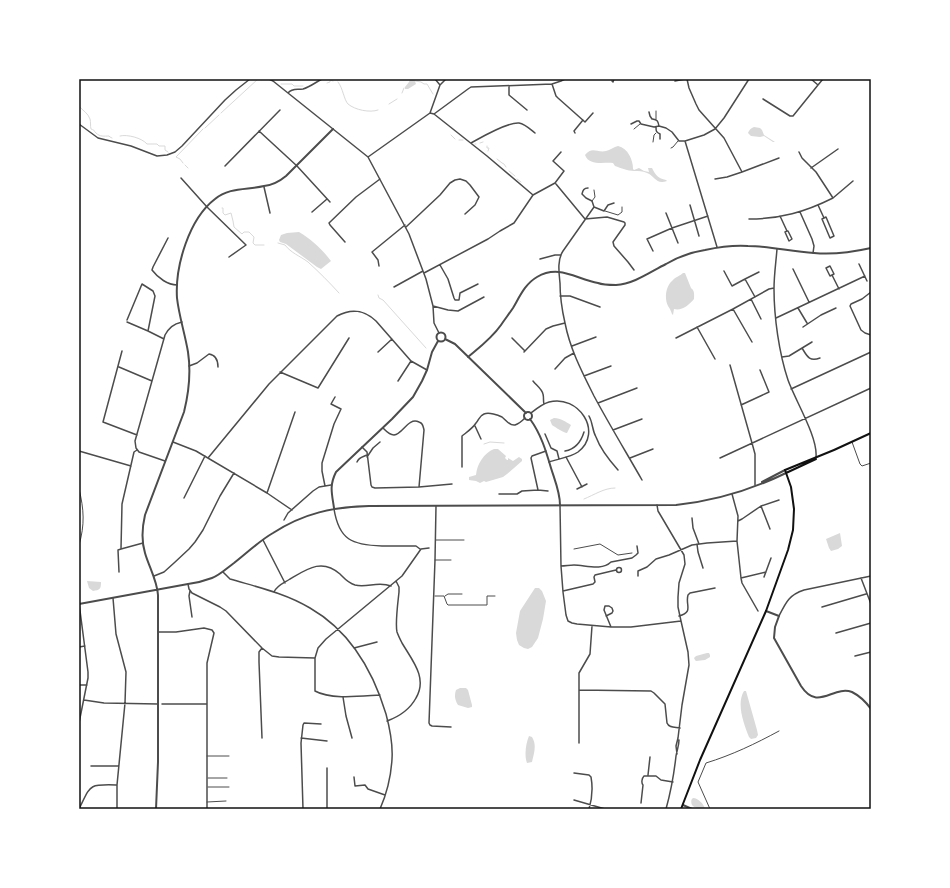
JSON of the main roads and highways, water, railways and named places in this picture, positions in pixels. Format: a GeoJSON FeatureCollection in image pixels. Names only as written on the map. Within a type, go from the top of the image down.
{"type":"FeatureCollection","features":[{"type":"Feature","properties":{"kind":"main road"},"geometry":{"type":"LineString","coordinates":[[786,472],[871,433]]}},
{"type":"Feature","properties":{"kind":"main road"},"geometry":{"type":"LineString","coordinates":[[786,472],[834,450]]}},
{"type":"Feature","properties":{"kind":"main road"},"geometry":{"type":"LineString","coordinates":[[681,809],[700,760],[766,611],[782,569],[793,530],[794,515],[794,502],[786,472]]}},
{"type":"Feature","properties":{"kind":"waterway"},"geometry":{"type":"LineString","coordinates":[[221,113],[258,79]]}},
{"type":"Feature","properties":{"kind":"waterway"},"geometry":{"type":"LineString","coordinates":[[327,83],[330,82],[330,80],[333,81]]}},
{"type":"Feature","properties":{"kind":"waterway"},"geometry":{"type":"LineString","coordinates":[[415,81],[427,84],[433,94]]}},
{"type":"Feature","properties":{"kind":"waterway"},"geometry":{"type":"LineString","coordinates":[[338,82],[348,104],[358,109],[367,111],[378,110]]}},
{"type":"Feature","properties":{"kind":"waterway"},"geometry":{"type":"LineString","coordinates":[[281,84],[303,86]]}},
{"type":"Feature","properties":{"kind":"waterway"},"geometry":{"type":"LineString","coordinates":[[402,93],[404,88]]}},
{"type":"Feature","properties":{"kind":"waterway"},"geometry":{"type":"LineString","coordinates":[[389,104],[397,99]]}},
{"type":"Feature","properties":{"kind":"waterway"},"geometry":{"type":"LineString","coordinates":[[79,106],[89,117],[91,129],[99,135],[109,136],[112,138]]}},
{"type":"Feature","properties":{"kind":"waterway"},"geometry":{"type":"LineString","coordinates":[[205,128],[219,115]]}},
{"type":"Feature","properties":{"kind":"waterway"},"geometry":{"type":"LineString","coordinates":[[183,163],[176,157],[203,129]]}},
{"type":"Feature","properties":{"kind":"waterway"},"geometry":{"type":"LineString","coordinates":[[451,135],[455,139]]}},
{"type":"Feature","properties":{"kind":"waterway"},"geometry":{"type":"LineString","coordinates":[[120,136],[130,136],[138,138],[147,144],[165,146],[165,150],[168,152]]}},
{"type":"Feature","properties":{"kind":"waterway"},"geometry":{"type":"LineString","coordinates":[[487,146],[487,148],[489,148],[488,151]]}},
{"type":"Feature","properties":{"kind":"waterway"},"geometry":{"type":"LineString","coordinates":[[497,159],[506,167]]}},
{"type":"Feature","properties":{"kind":"waterway"},"geometry":{"type":"LineString","coordinates":[[185,165],[188,168]]}},
{"type":"Feature","properties":{"kind":"waterway"},"geometry":{"type":"LineString","coordinates":[[509,171],[515,176]]}},
{"type":"Feature","properties":{"kind":"waterway"},"geometry":{"type":"LineString","coordinates":[[517,179],[521,182]]}},
{"type":"Feature","properties":{"kind":"waterway"},"geometry":{"type":"LineString","coordinates":[[222,208],[225,215],[231,213],[234,227],[242,234],[244,232],[249,232],[254,237],[253,243],[255,245],[264,245]]}},
{"type":"Feature","properties":{"kind":"waterway"},"geometry":{"type":"LineString","coordinates":[[278,243],[285,245],[287,248],[308,262],[339,293]]}},
{"type":"Feature","properties":{"kind":"waterway"},"geometry":{"type":"LineString","coordinates":[[378,295],[379,298],[383,300],[426,348]]}},
{"type":"Feature","properties":{"kind":"waterway"},"geometry":{"type":"LineString","coordinates":[[484,444],[490,442],[504,443]]}},
{"type":"Feature","properties":{"kind":"waterway"},"geometry":{"type":"LineString","coordinates":[[584,499],[603,490],[615,488]]}}]}
